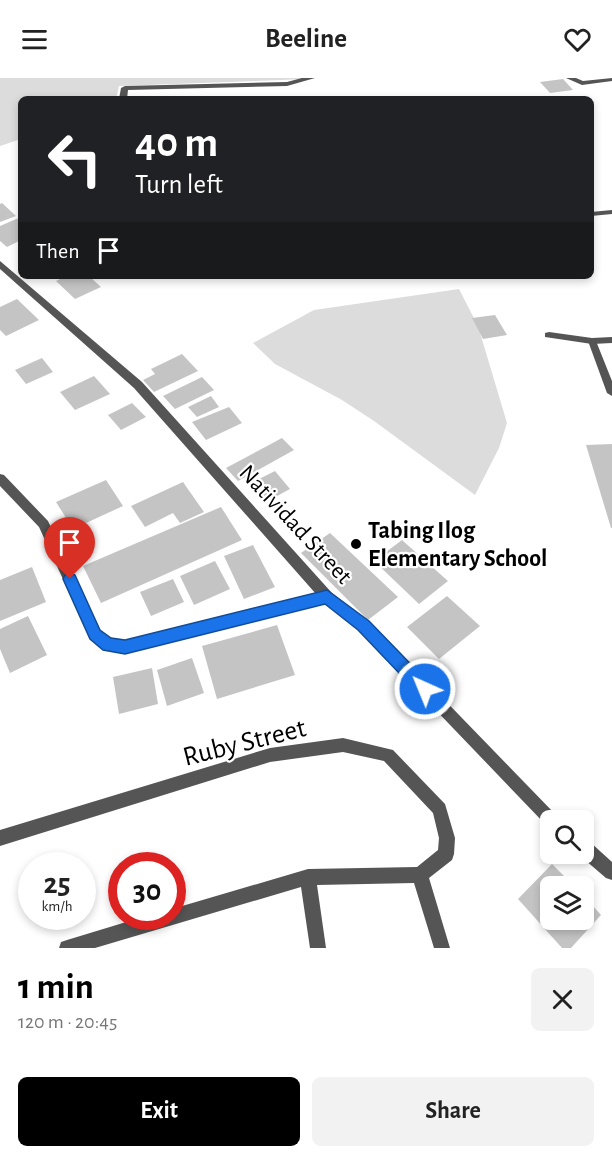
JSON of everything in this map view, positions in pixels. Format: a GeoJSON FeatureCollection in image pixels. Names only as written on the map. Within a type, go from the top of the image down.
{"type":"FeatureCollection","features":[{"type":"Feature","properties":{"kind":"street"},"geometry":{"type":"LineString","coordinates":[[124,96],[125,88],[233,87],[287,84],[311,78]]}},
{"type":"Feature","properties":{"kind":"street"},"geometry":{"type":"LineString","coordinates":[[570,78],[582,83],[612,79]]}},
{"type":"Feature","properties":{"kind":"street","name":"Natividad Street"},"geometry":{"type":"LineString","coordinates":[[0,264],[138,385],[327,597],[363,625],[541,810]]}},
{"type":"Feature","properties":{"kind":"street"},"geometry":{"type":"LineString","coordinates":[[549,335],[592,341],[612,340]]}},
{"type":"Feature","properties":{"kind":"street"},"geometry":{"type":"LineString","coordinates":[[0,478],[44,524],[95,634],[108,645],[125,647],[155,641],[327,597]]}},
{"type":"Feature","properties":{"kind":"street","name":"Ruby Street"},"geometry":{"type":"LineString","coordinates":[[0,838],[270,755],[343,745],[388,754],[440,809],[447,838],[446,854],[420,875]]}},
{"type":"Feature","properties":{"kind":"street"},"geometry":{"type":"LineString","coordinates":[[594,857],[612,872]]}},
{"type":"Feature","properties":{"kind":"street"},"geometry":{"type":"LineString","coordinates":[[66,948],[308,878],[420,875],[442,948]]}},
{"type":"Feature","properties":{"kind":"street"},"geometry":{"type":"LineString","coordinates":[[308,878],[318,948]]}},
{"type":"Feature","properties":{"kind":"lane"},"geometry":{"type":"LineString","coordinates":[[594,214],[612,212]]}},
{"type":"Feature","properties":{"kind":"lane"},"geometry":{"type":"LineString","coordinates":[[592,341],[612,393]]}},
{"type":"Feature","properties":{"kind":"shaded area"},"geometry":{"type":"Polygon","coordinates":[[[0,78],[307,78],[119,86],[117,96],[18,96],[18,140],[0,146],[0,78]]]}},
{"type":"Feature","properties":{"kind":"shaded area"},"geometry":{"type":"Polygon","coordinates":[[[459,289],[478,326],[507,423],[499,448],[475,495],[342,400],[275,364],[253,343],[314,310],[459,289]]]}},
{"type":"Feature","properties":{"kind":"building"},"geometry":{"type":"Polygon","coordinates":[[[563,79],[573,90],[550,93],[540,82],[563,79]]]}},
{"type":"Feature","properties":{"kind":"building"},"geometry":{"type":"Polygon","coordinates":[[[2,203],[16,216],[0,222],[0,204],[2,203]]]}},
{"type":"Feature","properties":{"kind":"building"},"geometry":{"type":"Polygon","coordinates":[[[18,218],[18,242],[7,247],[0,241],[0,226],[18,218]]]}},
{"type":"Feature","properties":{"kind":"building"},"geometry":{"type":"Polygon","coordinates":[[[92,279],[101,287],[75,299],[56,281],[92,279]]]}},
{"type":"Feature","properties":{"kind":"building"},"geometry":{"type":"Polygon","coordinates":[[[17,299],[39,320],[6,336],[0,330],[0,307],[17,299]]]}},
{"type":"Feature","properties":{"kind":"building"},"geometry":{"type":"Polygon","coordinates":[[[495,315],[507,335],[483,339],[472,318],[495,315]]]}},
{"type":"Feature","properties":{"kind":"building"},"geometry":{"type":"Polygon","coordinates":[[[182,354],[198,371],[154,392],[143,380],[155,374],[151,369],[182,354]]]}},
{"type":"Feature","properties":{"kind":"building"},"geometry":{"type":"Polygon","coordinates":[[[42,358],[53,372],[26,384],[15,370],[42,358]]]}},
{"type":"Feature","properties":{"kind":"building"},"geometry":{"type":"Polygon","coordinates":[[[94,376],[110,394],[75,410],[60,392],[94,376]]]}},
{"type":"Feature","properties":{"kind":"building"},"geometry":{"type":"Polygon","coordinates":[[[202,377],[214,390],[175,409],[163,396],[202,377]]]}},
{"type":"Feature","properties":{"kind":"building"},"geometry":{"type":"Polygon","coordinates":[[[211,396],[219,407],[197,417],[188,407],[211,396]]]}},
{"type":"Feature","properties":{"kind":"building"},"geometry":{"type":"Polygon","coordinates":[[[132,403],[146,417],[121,430],[108,415],[132,403]]]}},
{"type":"Feature","properties":{"kind":"building"},"geometry":{"type":"Polygon","coordinates":[[[229,407],[242,423],[206,440],[192,422],[229,407]]]}},
{"type":"Feature","properties":{"kind":"building"},"geometry":{"type":"Polygon","coordinates":[[[282,438],[294,450],[238,481],[226,468],[282,438]]]}},
{"type":"Feature","properties":{"kind":"building"},"geometry":{"type":"Polygon","coordinates":[[[612,444],[612,528],[611,528],[586,445],[612,444]]]}},
{"type":"Feature","properties":{"kind":"building"},"geometry":{"type":"Polygon","coordinates":[[[275,471],[290,489],[264,503],[249,484],[275,471]]]}},
{"type":"Feature","properties":{"kind":"building"},"geometry":{"type":"Polygon","coordinates":[[[106,480],[123,506],[73,529],[56,502],[106,480]]]}},
{"type":"Feature","properties":{"kind":"building"},"geometry":{"type":"Polygon","coordinates":[[[183,482],[204,512],[180,523],[173,513],[145,527],[131,506],[183,482]]]}},
{"type":"Feature","properties":{"kind":"building"},"geometry":{"type":"Polygon","coordinates":[[[221,507],[242,540],[101,603],[83,566],[221,507]]]}},
{"type":"Feature","properties":{"kind":"building"},"geometry":{"type":"Polygon","coordinates":[[[330,533],[398,597],[368,620],[301,553],[330,533]]]}},
{"type":"Feature","properties":{"kind":"building"},"geometry":{"type":"Polygon","coordinates":[[[402,540],[448,581],[419,604],[374,561],[402,540]]]}},
{"type":"Feature","properties":{"kind":"building"},"geometry":{"type":"Polygon","coordinates":[[[253,545],[275,587],[244,599],[224,556],[253,545]]]}},
{"type":"Feature","properties":{"kind":"building"},"geometry":{"type":"Polygon","coordinates":[[[215,561],[230,589],[194,605],[180,576],[215,561]]]}},
{"type":"Feature","properties":{"kind":"building"},"geometry":{"type":"Polygon","coordinates":[[[32,567],[46,602],[0,621],[0,580],[32,567]]]}},
{"type":"Feature","properties":{"kind":"building"},"geometry":{"type":"Polygon","coordinates":[[[173,579],[184,602],[151,616],[140,592],[173,579]]]}},
{"type":"Feature","properties":{"kind":"building"},"geometry":{"type":"Polygon","coordinates":[[[447,596],[480,626],[439,659],[407,627],[447,596]]]}},
{"type":"Feature","properties":{"kind":"building"},"geometry":{"type":"Polygon","coordinates":[[[28,616],[47,655],[10,673],[0,649],[0,629],[28,616]]]}},
{"type":"Feature","properties":{"kind":"building"},"geometry":{"type":"Polygon","coordinates":[[[277,625],[295,675],[217,699],[202,646],[277,625]]]}},
{"type":"Feature","properties":{"kind":"building"},"geometry":{"type":"Polygon","coordinates":[[[192,658],[204,693],[167,706],[157,670],[192,658]]]}},
{"type":"Feature","properties":{"kind":"building"},"geometry":{"type":"Polygon","coordinates":[[[152,668],[158,704],[119,714],[113,677],[152,668]]]}},
{"type":"Feature","properties":{"kind":"building"},"geometry":{"type":"Polygon","coordinates":[[[552,864],[564,876],[540,876],[552,864]]]}},
{"type":"Feature","properties":{"kind":"building"},"geometry":{"type":"Polygon","coordinates":[[[540,876],[540,924],[518,899],[540,876]]]}},
{"type":"Feature","properties":{"kind":"building"},"geometry":{"type":"Polygon","coordinates":[[[594,907],[601,915],[594,923],[594,907]]]}},
{"type":"Feature","properties":{"kind":"building"},"geometry":{"type":"Polygon","coordinates":[[[546,930],[587,930],[571,948],[562,948],[546,930]]]}},
{"type":"Feature","properties":{"kind":"place","name":"Tabing Ilog Elementary School"},"geometry":{"type":"Point","coordinates":[356,544]}},
{"type":"Feature","properties":{"kind":"route"},"geometry":{"type":"LineString","coordinates":[[70,579],[95,634],[108,645],[125,647],[327,597],[363,625],[425,689]]}}]}
